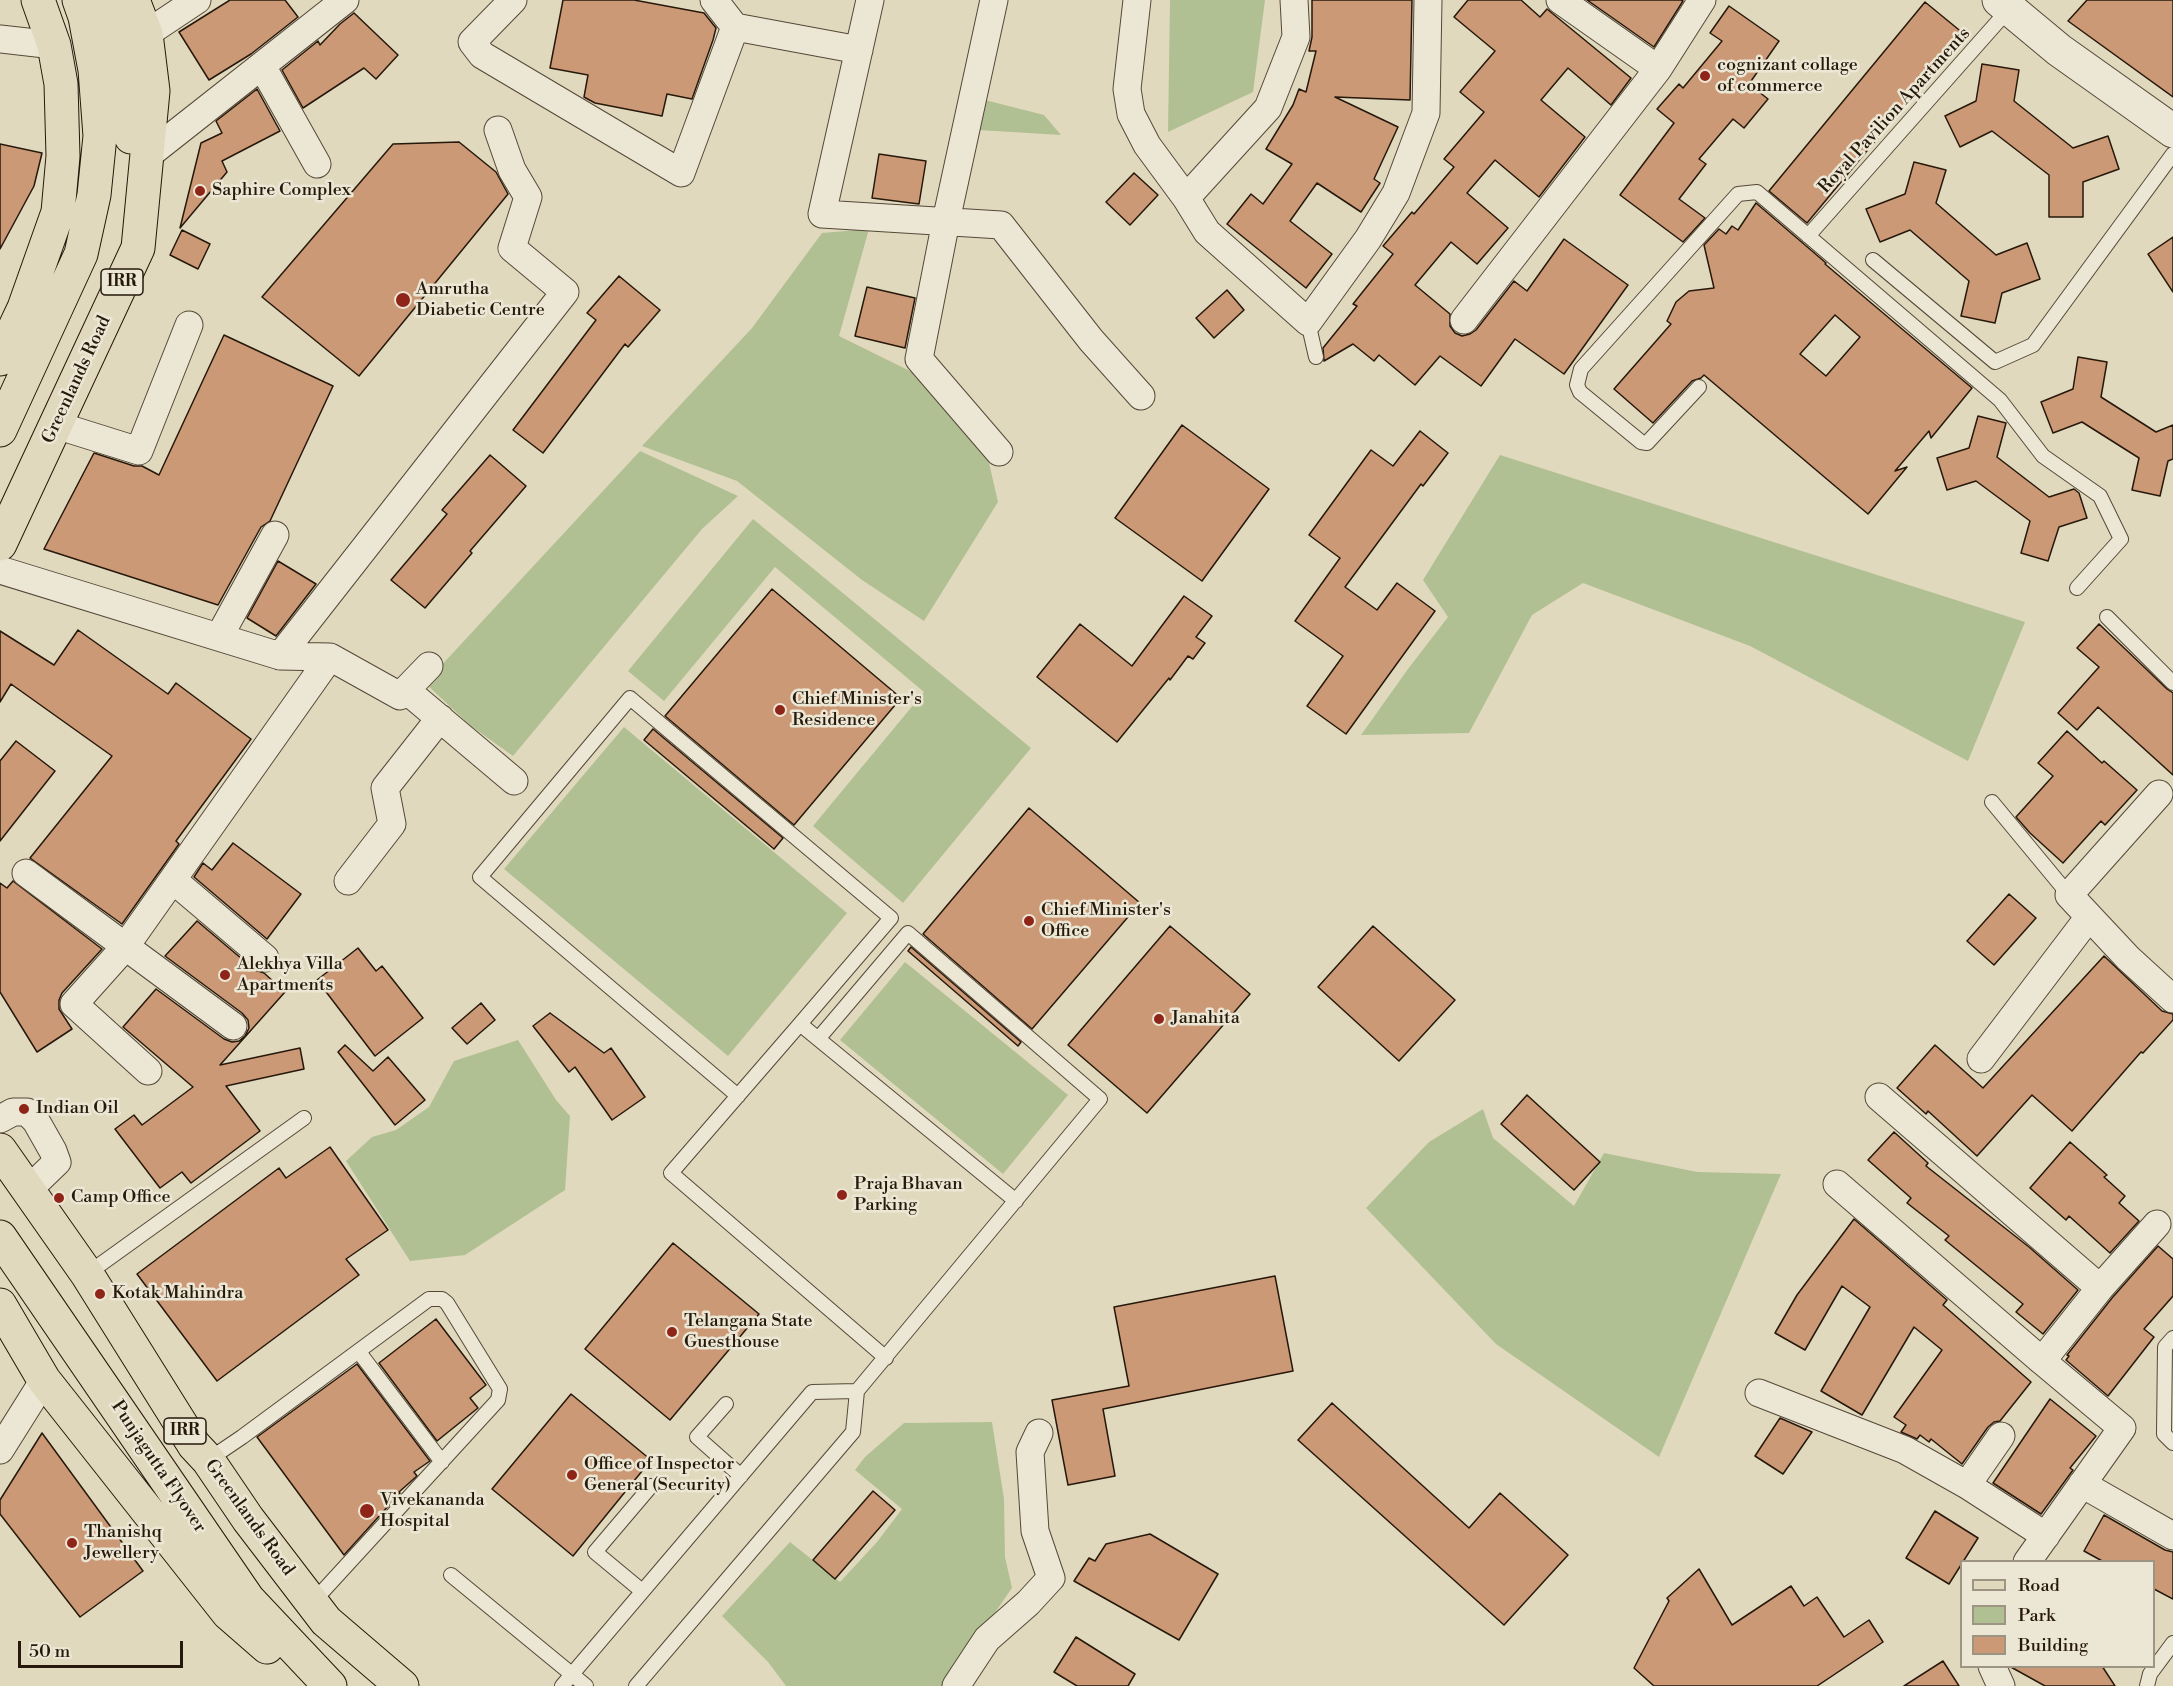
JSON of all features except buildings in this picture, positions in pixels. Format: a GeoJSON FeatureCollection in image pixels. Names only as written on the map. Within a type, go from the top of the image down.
{"type":"FeatureCollection","features":[{"type":"Feature","properties":{"kind":"main road"},"geometry":{"type":"LineString","coordinates":[[3,346],[24,308],[58,212],[63,156],[62,96],[54,45],[38,0]]}},
{"type":"Feature","properties":{"kind":"main road","name":"IRR"},"geometry":{"type":"LineString","coordinates":[[0,430],[81,254],[94,195],[100,136],[95,70],[85,17],[78,0]]}},
{"type":"Feature","properties":{"kind":"main road","name":"IRR"},"geometry":{"type":"LineString","coordinates":[[0,492],[102,280],[123,224],[132,160],[129,89],[121,33],[110,0]]}},
{"type":"Feature","properties":{"kind":"main road","name":"Greenlands Road"},"geometry":{"type":"LineString","coordinates":[[0,544],[138,248],[153,91],[146,34],[134,0]]}},
{"type":"Feature","properties":{"kind":"main road","name":"Greenlands Road"},"geometry":{"type":"LineString","coordinates":[[0,1150],[87,1274],[194,1445],[208,1460],[248,1520],[326,1621],[402,1686]]}},
{"type":"Feature","properties":{"kind":"main road","name":"Punjagutta Flyover"},"geometry":{"type":"LineString","coordinates":[[0,1237],[248,1599],[328,1686]]}},
{"type":"Feature","properties":{"kind":"main road","name":"IRR"},"geometry":{"type":"LineString","coordinates":[[0,1305],[44,1380],[228,1613],[279,1657],[328,1686]]}},
{"type":"Feature","properties":{"kind":"street"},"geometry":{"type":"LineString","coordinates":[[146,34],[197,0]]}},
{"type":"Feature","properties":{"kind":"street"},"geometry":{"type":"LineString","coordinates":[[147,156],[345,0]]}},
{"type":"Feature","properties":{"kind":"street"},"geometry":{"type":"LineString","coordinates":[[513,0],[472,42],[482,55],[681,173],[735,27]]}},
{"type":"Feature","properties":{"kind":"street"},"geometry":{"type":"LineString","coordinates":[[714,0],[735,27],[859,50]]}},
{"type":"Feature","properties":{"kind":"street"},"geometry":{"type":"LineString","coordinates":[[870,0],[822,214],[1001,225],[1091,340],[1141,396]]}},
{"type":"Feature","properties":{"kind":"street"},"geometry":{"type":"LineString","coordinates":[[994,0],[919,359],[999,452]]}},
{"type":"Feature","properties":{"kind":"street"},"geometry":{"type":"LineString","coordinates":[[1137,0],[1127,89],[1131,114],[1147,145],[1186,198],[1207,232],[1308,321],[1368,239],[1396,193],[1426,113],[1428,0]]}},
{"type":"Feature","properties":{"kind":"street"},"geometry":{"type":"LineString","coordinates":[[1186,198],[1268,108],[1296,37],[1294,0]]}},
{"type":"Feature","properties":{"kind":"street"},"geometry":{"type":"LineString","coordinates":[[1560,0],[1658,69]]}},
{"type":"Feature","properties":{"kind":"street"},"geometry":{"type":"LineString","coordinates":[[1464,320],[1658,69],[1702,0]]}},
{"type":"Feature","properties":{"kind":"street"},"geometry":{"type":"LineString","coordinates":[[2004,4],[2059,50],[2173,130]]}},
{"type":"Feature","properties":{"kind":"street"},"geometry":{"type":"LineString","coordinates":[[0,39],[54,45]]}},
{"type":"Feature","properties":{"kind":"street"},"geometry":{"type":"LineString","coordinates":[[262,66],[316,164]]}},
{"type":"Feature","properties":{"kind":"street"},"geometry":{"type":"LineString","coordinates":[[280,656],[565,292],[512,248],[528,197],[512,170],[498,130]]}},
{"type":"Feature","properties":{"kind":"street"},"geometry":{"type":"LineString","coordinates":[[56,425],[139,451],[189,325]]}},
{"type":"Feature","properties":{"kind":"street"},"geometry":{"type":"LineString","coordinates":[[219,637],[275,535]]}},
{"type":"Feature","properties":{"kind":"street"},"geometry":{"type":"LineString","coordinates":[[0,570],[280,656],[330,657],[400,696],[429,666]]}},
{"type":"Feature","properties":{"kind":"street"},"geometry":{"type":"LineString","coordinates":[[148,1071],[74,1004],[125,947],[330,657]]}},
{"type":"Feature","properties":{"kind":"street"},"geometry":{"type":"LineString","coordinates":[[406,690],[514,781]]}},
{"type":"Feature","properties":{"kind":"street"},"geometry":{"type":"LineString","coordinates":[[348,881],[392,824],[386,788],[440,718]]}},
{"type":"Feature","properties":{"kind":"street"},"geometry":{"type":"LineString","coordinates":[[2159,794],[2069,895],[2128,958],[2173,999]]}},
{"type":"Feature","properties":{"kind":"street"},"geometry":{"type":"LineString","coordinates":[[26,873],[233,1026]]}},
{"type":"Feature","properties":{"kind":"street"},"geometry":{"type":"LineString","coordinates":[[173,880],[265,958]]}},
{"type":"Feature","properties":{"kind":"street"},"geometry":{"type":"LineString","coordinates":[[1981,1059],[2089,917]]}},
{"type":"Feature","properties":{"kind":"street"},"geometry":{"type":"LineString","coordinates":[[1879,1098],[2100,1288]]}},
{"type":"Feature","properties":{"kind":"street"},"geometry":{"type":"LineString","coordinates":[[0,1119],[13,1112],[27,1112],[36,1121],[53,1151],[57,1162],[28,1190]]}},
{"type":"Feature","properties":{"kind":"street"},"geometry":{"type":"LineString","coordinates":[[1837,1184],[2122,1428],[2028,1560]]}},
{"type":"Feature","properties":{"kind":"street"},"geometry":{"type":"LineString","coordinates":[[2042,1361],[2100,1288],[2157,1224]]}},
{"type":"Feature","properties":{"kind":"street"},"geometry":{"type":"LineString","coordinates":[[0,1450],[44,1380]]}},
{"type":"Feature","properties":{"kind":"street"},"geometry":{"type":"LineString","coordinates":[[1759,1393],[1905,1450],[1967,1485],[2046,1536]]}},
{"type":"Feature","properties":{"kind":"street"},"geometry":{"type":"LineString","coordinates":[[956,1686],[987,1639],[1028,1603],[1051,1578],[1035,1531],[1030,1452],[1039,1433]]}},
{"type":"Feature","properties":{"kind":"street"},"geometry":{"type":"LineString","coordinates":[[1967,1485],[2001,1436]]}},
{"type":"Feature","properties":{"kind":"street"},"geometry":{"type":"LineString","coordinates":[[2082,1484],[2173,1536]]}},
{"type":"Feature","properties":{"kind":"street"},"geometry":{"type":"LineString","coordinates":[[1993,1668],[2001,1686]]}},
{"type":"Feature","properties":{"kind":"lane","name":"Royal Pavilion Apartments"},"geometry":{"type":"LineString","coordinates":[[1808,236],[2004,4]]}},
{"type":"Feature","properties":{"kind":"lane"},"geometry":{"type":"LineString","coordinates":[[1873,260],[1995,362],[2033,345],[2173,154]]}},
{"type":"Feature","properties":{"kind":"lane"},"geometry":{"type":"LineString","coordinates":[[1699,387],[1647,443],[1641,442],[1580,392],[1577,385],[1581,369],[1738,194],[1757,192],[2000,400],[2043,456],[2100,496],[2121,539],[2077,588]]}},
{"type":"Feature","properties":{"kind":"lane"},"geometry":{"type":"LineString","coordinates":[[1308,321],[1316,357]]}},
{"type":"Feature","properties":{"kind":"lane"},"geometry":{"type":"LineString","coordinates":[[2108,617],[2173,683]]}},
{"type":"Feature","properties":{"kind":"lane"},"geometry":{"type":"LineString","coordinates":[[738,1096],[480,877],[630,698],[891,918],[738,1096],[671,1173],[886,1358]]}},
{"type":"Feature","properties":{"kind":"lane"},"geometry":{"type":"LineString","coordinates":[[1992,802],[2069,895]]}},
{"type":"Feature","properties":{"kind":"lane"},"geometry":{"type":"LineString","coordinates":[[636,1686],[853,1432],[857,1391],[1100,1099],[908,933],[818,1039]]}},
{"type":"Feature","properties":{"kind":"lane"},"geometry":{"type":"LineString","coordinates":[[800,1024],[1016,1201]]}},
{"type":"Feature","properties":{"kind":"lane"},"geometry":{"type":"LineString","coordinates":[[87,1274],[304,1118]]}},
{"type":"Feature","properties":{"kind":"lane"},"geometry":{"type":"LineString","coordinates":[[208,1460],[429,1299],[442,1299],[447,1303],[500,1389],[498,1400],[312,1603]]}},
{"type":"Feature","properties":{"kind":"lane"},"geometry":{"type":"LineString","coordinates":[[2173,1338],[2166,1347],[2164,1434],[2173,1443]]}},
{"type":"Feature","properties":{"kind":"lane"},"geometry":{"type":"LineString","coordinates":[[359,1352],[442,1462]]}},
{"type":"Feature","properties":{"kind":"lane"},"geometry":{"type":"LineString","coordinates":[[562,1686],[812,1392],[857,1391]]}},
{"type":"Feature","properties":{"kind":"lane"},"geometry":{"type":"LineString","coordinates":[[726,1404],[697,1437],[741,1476]]}},
{"type":"Feature","properties":{"kind":"lane"},"geometry":{"type":"LineString","coordinates":[[642,1591],[595,1552],[651,1486]]}},
{"type":"Feature","properties":{"kind":"lane"},"geometry":{"type":"LineString","coordinates":[[451,1575],[586,1686]]}},
{"type":"Feature","properties":{"kind":"lane"},"geometry":{"type":"LineString","coordinates":[[2155,1667],[2173,1643]]}},
{"type":"Feature","properties":{"kind":"lane"},"geometry":{"type":"LineString","coordinates":[[2147,1686],[2150,1674],[2154,1668]]}},
{"type":"Feature","properties":{"kind":"green space"},"geometry":{"type":"Polygon","coordinates":[[[1170,0],[1265,0],[1253,92],[1168,132],[1170,0]]]}},
{"type":"Feature","properties":{"kind":"green space"},"geometry":{"type":"Polygon","coordinates":[[[985,100],[1044,115],[1061,135],[978,130],[985,100]]]}},
{"type":"Feature","properties":{"kind":"green space"},"geometry":{"type":"Polygon","coordinates":[[[869,229],[839,336],[916,374],[987,454],[998,502],[924,621],[862,580],[737,481],[642,446],[752,328],[822,233],[869,229]]]}},
{"type":"Feature","properties":{"kind":"green space"},"geometry":{"type":"Polygon","coordinates":[[[640,451],[738,496],[702,529],[513,756],[471,726],[425,683],[640,451]]]}},
{"type":"Feature","properties":{"kind":"green space"},"geometry":{"type":"Polygon","coordinates":[[[1500,455],[2025,622],[1968,761],[1750,646],[1583,583],[1532,615],[1469,733],[1361,735],[1448,617],[1423,580],[1500,455]]]}},
{"type":"Feature","properties":{"kind":"green space"},"geometry":{"type":"Polygon","coordinates":[[[753,519],[1031,748],[903,903],[813,826],[924,692],[775,567],[664,701],[628,671],[753,519]]]}},
{"type":"Feature","properties":{"kind":"green space"},"geometry":{"type":"Polygon","coordinates":[[[624,727],[847,913],[728,1056],[504,869],[624,727]]]}},
{"type":"Feature","properties":{"kind":"green space"},"geometry":{"type":"Polygon","coordinates":[[[905,962],[1068,1095],[1003,1174],[840,1040],[905,962]]]}},
{"type":"Feature","properties":{"kind":"green space"},"geometry":{"type":"Polygon","coordinates":[[[518,1040],[556,1100],[570,1116],[565,1190],[465,1255],[410,1261],[346,1161],[372,1137],[396,1130],[429,1107],[454,1061],[518,1040]]]}},
{"type":"Feature","properties":{"kind":"green space"},"geometry":{"type":"Polygon","coordinates":[[[1483,1109],[1493,1138],[1574,1206],[1604,1153],[1697,1172],[1781,1174],[1659,1457],[1496,1344],[1366,1208],[1429,1142],[1483,1109]]]}},
{"type":"Feature","properties":{"kind":"green space"},"geometry":{"type":"Polygon","coordinates":[[[992,1422],[1004,1499],[1005,1557],[1012,1588],[958,1666],[948,1686],[786,1686],[768,1662],[722,1616],[790,1542],[840,1582],[877,1542],[902,1509],[855,1470],[865,1457],[904,1423],[992,1422]]]}},
{"type":"Feature","properties":{"kind":"place","name":"cognizant collage of commerce"},"geometry":{"type":"Point","coordinates":[1705,76]}},
{"type":"Feature","properties":{"kind":"place","name":"Saphire Complex"},"geometry":{"type":"Point","coordinates":[200,191]}},
{"type":"Feature","properties":{"kind":"place","name":"Amrutha Diabetic Centre"},"geometry":{"type":"Point","coordinates":[403,300]}},
{"type":"Feature","properties":{"kind":"place","name":"Chief Minister's Residence"},"geometry":{"type":"Point","coordinates":[780,710]}},
{"type":"Feature","properties":{"kind":"place","name":"Chief Minister's Office"},"geometry":{"type":"Point","coordinates":[1029,921]}},
{"type":"Feature","properties":{"kind":"place","name":"Alekhya Villa Apartments"},"geometry":{"type":"Point","coordinates":[225,975]}},
{"type":"Feature","properties":{"kind":"place","name":"Janahita"},"geometry":{"type":"Point","coordinates":[1159,1019]}},
{"type":"Feature","properties":{"kind":"place","name":"Indian Oil"},"geometry":{"type":"Point","coordinates":[24,1109]}},
{"type":"Feature","properties":{"kind":"place","name":"Praja Bhavan Parking"},"geometry":{"type":"Point","coordinates":[842,1195]}},
{"type":"Feature","properties":{"kind":"place","name":"Camp Office"},"geometry":{"type":"Point","coordinates":[59,1198]}},
{"type":"Feature","properties":{"kind":"place","name":"Kotak Mahindra"},"geometry":{"type":"Point","coordinates":[100,1294]}},
{"type":"Feature","properties":{"kind":"place","name":"Telangana State Guesthouse"},"geometry":{"type":"Point","coordinates":[672,1332]}},
{"type":"Feature","properties":{"kind":"place","name":"Office of Inspector General (Security)"},"geometry":{"type":"Point","coordinates":[572,1475]}},
{"type":"Feature","properties":{"kind":"place","name":"Vivekananda Hospital"},"geometry":{"type":"Point","coordinates":[367,1511]}},
{"type":"Feature","properties":{"kind":"place","name":"Thanishq Jewellery"},"geometry":{"type":"Point","coordinates":[72,1543]}}]}
